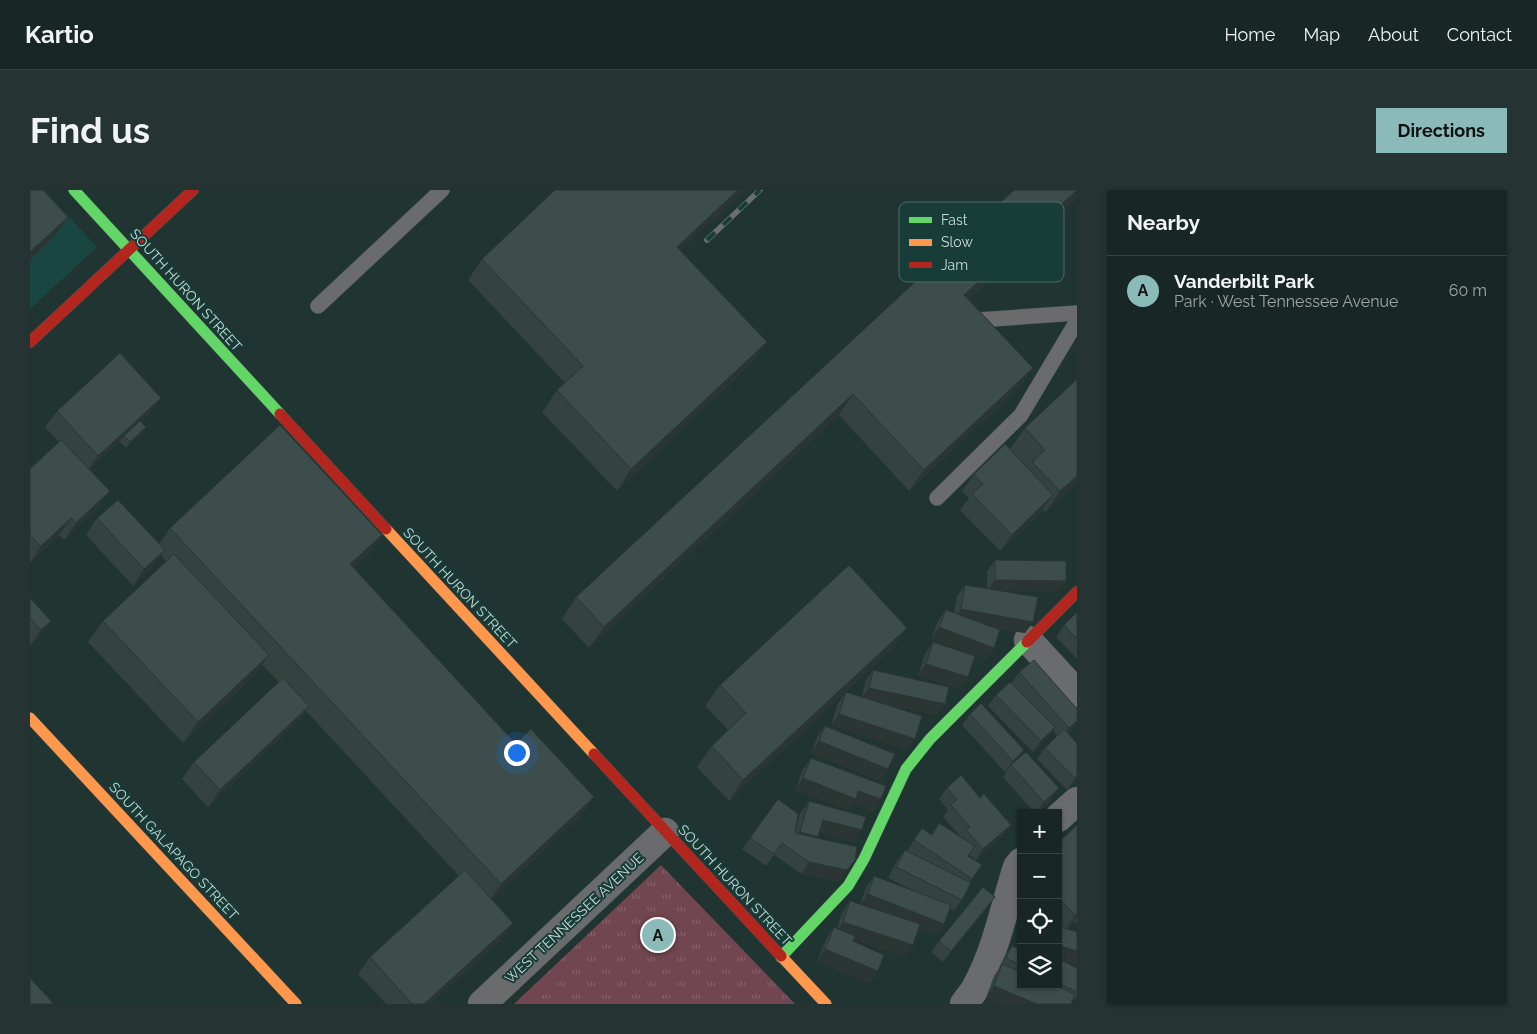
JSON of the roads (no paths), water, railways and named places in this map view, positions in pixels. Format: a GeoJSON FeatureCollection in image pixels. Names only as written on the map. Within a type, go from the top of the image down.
{"type":"FeatureCollection","features":[{"type":"Feature","properties":{"kind":"street","name":"SOUTH HURON STREET"},"geometry":{"type":"LineString","coordinates":[[74,190],[665,832],[826,1004]]}},
{"type":"Feature","properties":{"kind":"street"},"geometry":{"type":"LineString","coordinates":[[30,342],[194,190]]}},
{"type":"Feature","properties":{"kind":"street"},"geometry":{"type":"LineString","coordinates":[[781,957],[848,886],[864,859],[906,770],[930,739],[1077,592]]}},
{"type":"Feature","properties":{"kind":"street"},"geometry":{"type":"LineString","coordinates":[[1028,640],[1077,693]]}},
{"type":"Feature","properties":{"kind":"street","name":"SOUTH GALAPAGO STREET"},"geometry":{"type":"LineString","coordinates":[[30,718],[296,1004]]}},
{"type":"Feature","properties":{"kind":"street"},"geometry":{"type":"LineString","coordinates":[[1062,814],[1077,801]]}},
{"type":"Feature","properties":{"kind":"street","name":"WEST TENNESSEE AVENUE"},"geometry":{"type":"LineString","coordinates":[[482,1004],[665,832]]}},
{"type":"Feature","properties":{"kind":"street"},"geometry":{"type":"LineString","coordinates":[[964,1004],[977,986],[990,956],[1017,867]]}},
{"type":"Feature","properties":{"kind":"lane"},"geometry":{"type":"LineString","coordinates":[[318,306],[442,190]]}},
{"type":"Feature","properties":{"kind":"lane"},"geometry":{"type":"LineString","coordinates":[[978,320],[1077,313]]}},
{"type":"Feature","properties":{"kind":"lane"},"geometry":{"type":"LineString","coordinates":[[937,498],[1021,415],[1077,321]]}},
{"type":"Feature","properties":{"kind":"railway"},"geometry":{"type":"LineString","coordinates":[[707,240],[760,190]]}},
{"type":"Feature","properties":{"kind":"place","name":"Vanderbilt Park"},"geometry":{"type":"Point","coordinates":[658,935]}}]}
